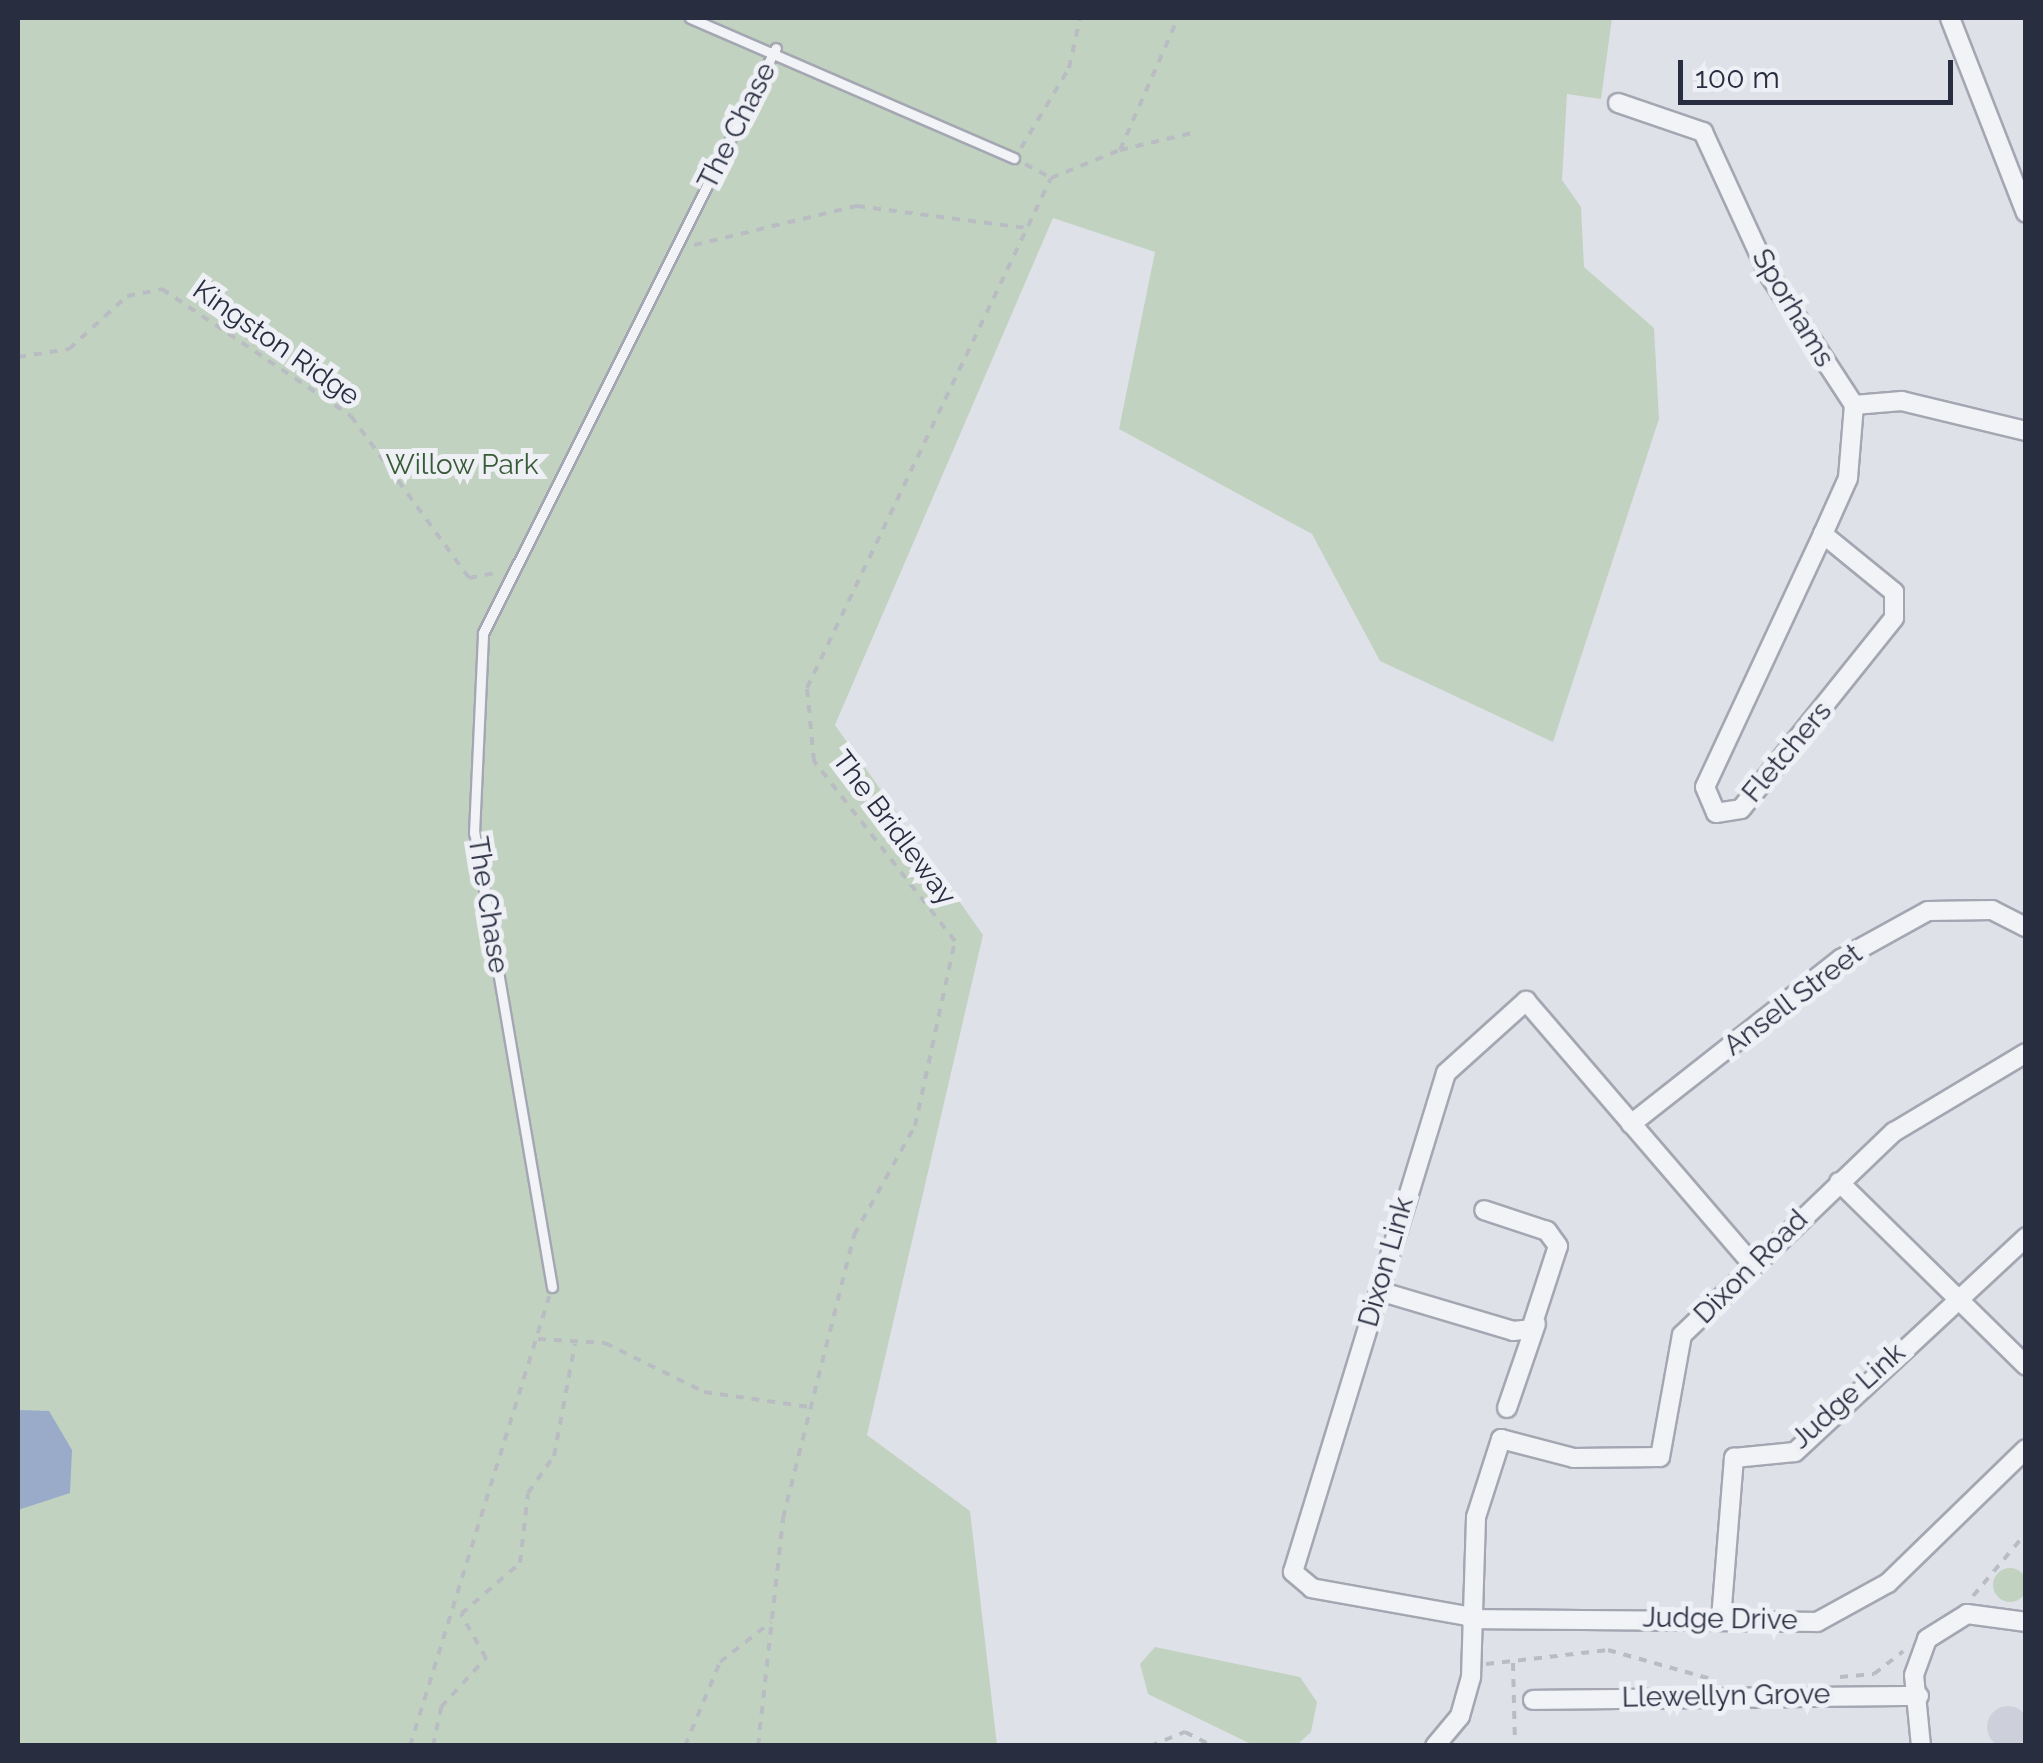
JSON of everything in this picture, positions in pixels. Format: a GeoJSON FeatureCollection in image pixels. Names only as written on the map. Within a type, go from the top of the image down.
{"type":"FeatureCollection","features":[{"type":"Feature","properties":{"kind":"street"},"geometry":{"type":"LineString","coordinates":[[1950,18],[2026,213]]}},
{"type":"Feature","properties":{"kind":"street","name":"Sporhams"},"geometry":{"type":"LineString","coordinates":[[1618,103],[1703,132],[1768,273],[1854,405]]}},
{"type":"Feature","properties":{"kind":"street"},"geometry":{"type":"LineString","coordinates":[[1854,405],[1902,401],[2026,430]]}},
{"type":"Feature","properties":{"kind":"street","name":"Fletchers"},"geometry":{"type":"LineString","coordinates":[[1824,534],[1894,592],[1894,618],[1741,809],[1716,812],[1705,787],[1848,478],[1854,405]]}},
{"type":"Feature","properties":{"kind":"street","name":"Ansell Street"},"geometry":{"type":"LineString","coordinates":[[1631,1124],[1841,959],[1928,911],[1992,910],[2026,927]]}},
{"type":"Feature","properties":{"kind":"street","name":"Dixon Link"},"geometry":{"type":"LineString","coordinates":[[1469,1618],[1312,1588],[1293,1572],[1436,1091],[1526,1001],[1752,1264]]}},
{"type":"Feature","properties":{"kind":"street","name":"Dixon Road"},"geometry":{"type":"LineString","coordinates":[[1435,1746],[1460,1716],[1472,1664],[1469,1618],[1476,1517],[1501,1439],[1574,1458],[1660,1457],[1682,1334],[1894,1132],[2026,1053]]}},
{"type":"Feature","properties":{"kind":"street"},"geometry":{"type":"LineString","coordinates":[[1839,1182],[2026,1366]]}},
{"type":"Feature","properties":{"kind":"street"},"geometry":{"type":"LineString","coordinates":[[1484,1210],[1555,1240],[1536,1324],[1507,1408]]}},
{"type":"Feature","properties":{"kind":"street","name":"Judge Link"},"geometry":{"type":"LineString","coordinates":[[1721,1619],[1734,1458],[1796,1452],[1953,1297],[2026,1237]]}},
{"type":"Feature","properties":{"kind":"street"},"geometry":{"type":"LineString","coordinates":[[1379,1291],[1512,1332],[1536,1324]]}},
{"type":"Feature","properties":{"kind":"street","name":"Judge Drive"},"geometry":{"type":"LineString","coordinates":[[1469,1618],[1817,1622],[1854,1608],[2026,1449]]}},
{"type":"Feature","properties":{"kind":"street"},"geometry":{"type":"LineString","coordinates":[[1921,1746],[1914,1674],[1934,1631],[1967,1614],[2026,1622]]}},
{"type":"Feature","properties":{"kind":"street","name":"Llewellyn Grove"},"geometry":{"type":"LineString","coordinates":[[1534,1700],[1918,1696]]}},
{"type":"Feature","properties":{"kind":"lane"},"geometry":{"type":"LineString","coordinates":[[690,18],[776,48],[1014,158]]}},
{"type":"Feature","properties":{"kind":"lane","name":"The Chase"},"geometry":{"type":"LineString","coordinates":[[552,1287],[474,833],[483,632],[776,48]]}},
{"type":"Feature","properties":{"kind":"path"},"geometry":{"type":"LineString","coordinates":[[1080,18],[1069,68],[1014,158],[1051,178],[1120,150],[1192,133]]}},
{"type":"Feature","properties":{"kind":"path"},"geometry":{"type":"LineString","coordinates":[[1120,150],[1178,18]]}},
{"type":"Feature","properties":{"kind":"path","name":"The Bridleway"},"geometry":{"type":"LineString","coordinates":[[758,1746],[782,1518],[854,1234],[915,1126],[955,941],[814,762],[807,688],[1051,178]]}},
{"type":"Feature","properties":{"kind":"path"},"geometry":{"type":"LineString","coordinates":[[675,249],[857,206],[1027,228]]}},
{"type":"Feature","properties":{"kind":"path","name":"Kingston Ridge"},"geometry":{"type":"LineString","coordinates":[[18,356],[70,349],[126,296],[162,289],[351,416],[468,578],[515,569]]}},
{"type":"Feature","properties":{"kind":"path"},"geometry":{"type":"LineString","coordinates":[[410,1746],[552,1287]]}},
{"type":"Feature","properties":{"kind":"path"},"geometry":{"type":"LineString","coordinates":[[536,1339],[605,1343],[704,1392],[810,1407]]}},
{"type":"Feature","properties":{"kind":"path"},"geometry":{"type":"LineString","coordinates":[[434,1746],[442,1707],[486,1658],[460,1614],[520,1563],[528,1494],[554,1456],[575,1344]]}},
{"type":"Feature","properties":{"kind":"path"},"geometry":{"type":"LineString","coordinates":[[1967,1600],[1993,1582],[2026,1533]]}},
{"type":"Feature","properties":{"kind":"path"},"geometry":{"type":"LineString","coordinates":[[685,1746],[720,1662],[772,1621]]}},
{"type":"Feature","properties":{"kind":"path"},"geometry":{"type":"LineString","coordinates":[[1828,1678],[1874,1674],[1912,1643]]}},
{"type":"Feature","properties":{"kind":"path"},"geometry":{"type":"LineString","coordinates":[[1472,1664],[1513,1664],[1608,1650],[1726,1681]]}},
{"type":"Feature","properties":{"kind":"path"},"geometry":{"type":"LineString","coordinates":[[1513,1664],[1515,1746]]}},
{"type":"Feature","properties":{"kind":"path"},"geometry":{"type":"LineString","coordinates":[[1150,1746],[1185,1732],[1213,1746]]}},
{"type":"Feature","properties":{"kind":"shaded area"},"geometry":{"type":"Polygon","coordinates":[[[2008,1706],[2023,1712],[2029,1727],[2023,1742],[2008,1748],[1993,1742],[1987,1727],[1993,1712],[2008,1706]]]}},
{"type":"Feature","properties":{"kind":"green space","name":"Willow Park"},"geometry":{"type":"Polygon","coordinates":[[[18,18],[1612,18],[1601,99],[1567,94],[1562,180],[1581,207],[1584,267],[1654,328],[1659,419],[1553,742],[1380,661],[1312,534],[1119,429],[1155,252],[1053,218],[835,725],[983,935],[867,1435],[970,1511],[997,1745],[18,1745],[18,18]]]}},
{"type":"Feature","properties":{"kind":"green space"},"geometry":{"type":"Polygon","coordinates":[[[2010,1568],[2022,1573],[2027,1585],[2022,1597],[2010,1602],[1998,1597],[1993,1585],[1998,1573],[2010,1568]]]}},
{"type":"Feature","properties":{"kind":"green space"},"geometry":{"type":"Polygon","coordinates":[[[1155,1647],[1300,1677],[1317,1702],[1311,1732],[1297,1745],[1253,1745],[1148,1694],[1140,1664],[1155,1647]]]}},
{"type":"Feature","properties":{"kind":"water"},"geometry":{"type":"Polygon","coordinates":[[[18,1410],[49,1411],[72,1450],[70,1493],[18,1510],[18,1410]]]}}]}
